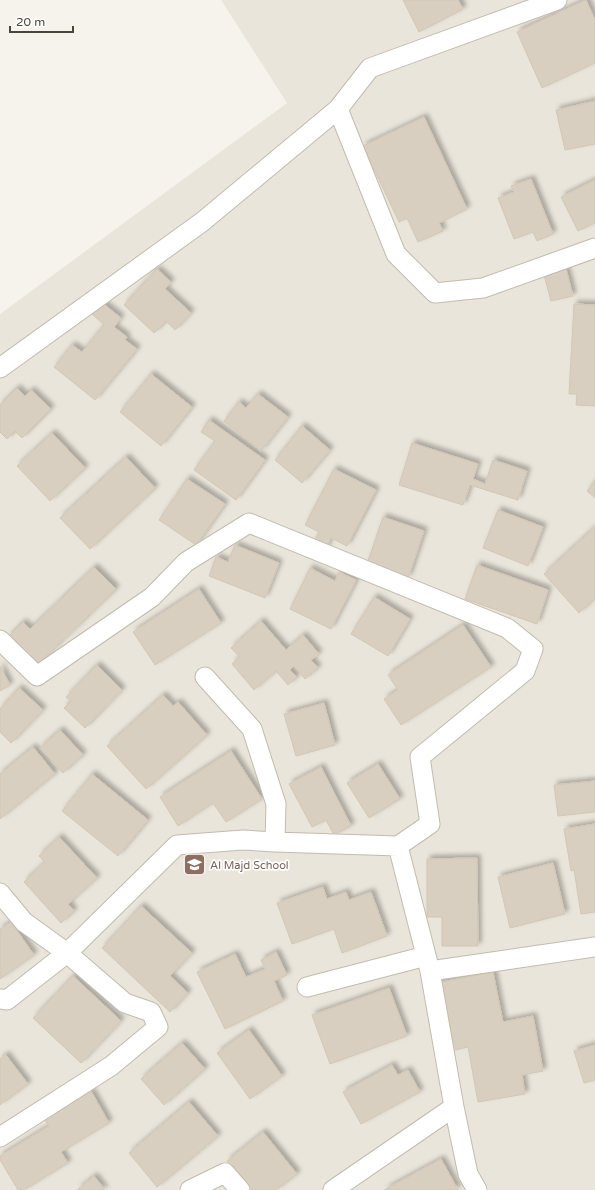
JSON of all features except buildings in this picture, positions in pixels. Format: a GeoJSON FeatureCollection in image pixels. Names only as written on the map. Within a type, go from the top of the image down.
{"type":"FeatureCollection","features":[{"type":"Feature","properties":{"kind":"street"},"geometry":{"type":"LineString","coordinates":[[0,368],[202,222],[338,109],[370,68],[557,0]]}},
{"type":"Feature","properties":{"kind":"street"},"geometry":{"type":"LineString","coordinates":[[338,109],[396,254],[435,294],[483,288],[595,248]]}},
{"type":"Feature","properties":{"kind":"street"},"geometry":{"type":"LineString","coordinates":[[0,640],[37,676],[152,597],[186,562],[249,523],[507,628],[532,649],[526,670],[420,757],[430,824],[398,846],[243,840],[177,845],[67,952],[7,1000],[0,999]]}},
{"type":"Feature","properties":{"kind":"street"},"geometry":{"type":"LineString","coordinates":[[205,677],[252,729],[276,804],[275,842]]}},
{"type":"Feature","properties":{"kind":"street"},"geometry":{"type":"LineString","coordinates":[[398,846],[428,964],[468,1174],[477,1190]]}},
{"type":"Feature","properties":{"kind":"street"},"geometry":{"type":"LineString","coordinates":[[0,893],[24,922],[67,952],[125,1003],[151,1012],[158,1027],[111,1066],[0,1137]]}},
{"type":"Feature","properties":{"kind":"street"},"geometry":{"type":"LineString","coordinates":[[307,987],[428,964],[595,947]]}},
{"type":"Feature","properties":{"kind":"street"},"geometry":{"type":"LineString","coordinates":[[333,1190],[454,1106]]}},
{"type":"Feature","properties":{"kind":"street"},"geometry":{"type":"LineString","coordinates":[[190,1190],[225,1173],[240,1190]]}},
{"type":"Feature","properties":{"kind":"shaded area"},"geometry":{"type":"Polygon","coordinates":[[[221,0],[595,0],[595,1190],[0,1190],[0,314],[287,103],[221,0]]]}},
{"type":"Feature","properties":{"kind":"place","name":"Al Majd School"},"geometry":{"type":"Point","coordinates":[194,865]}}]}
